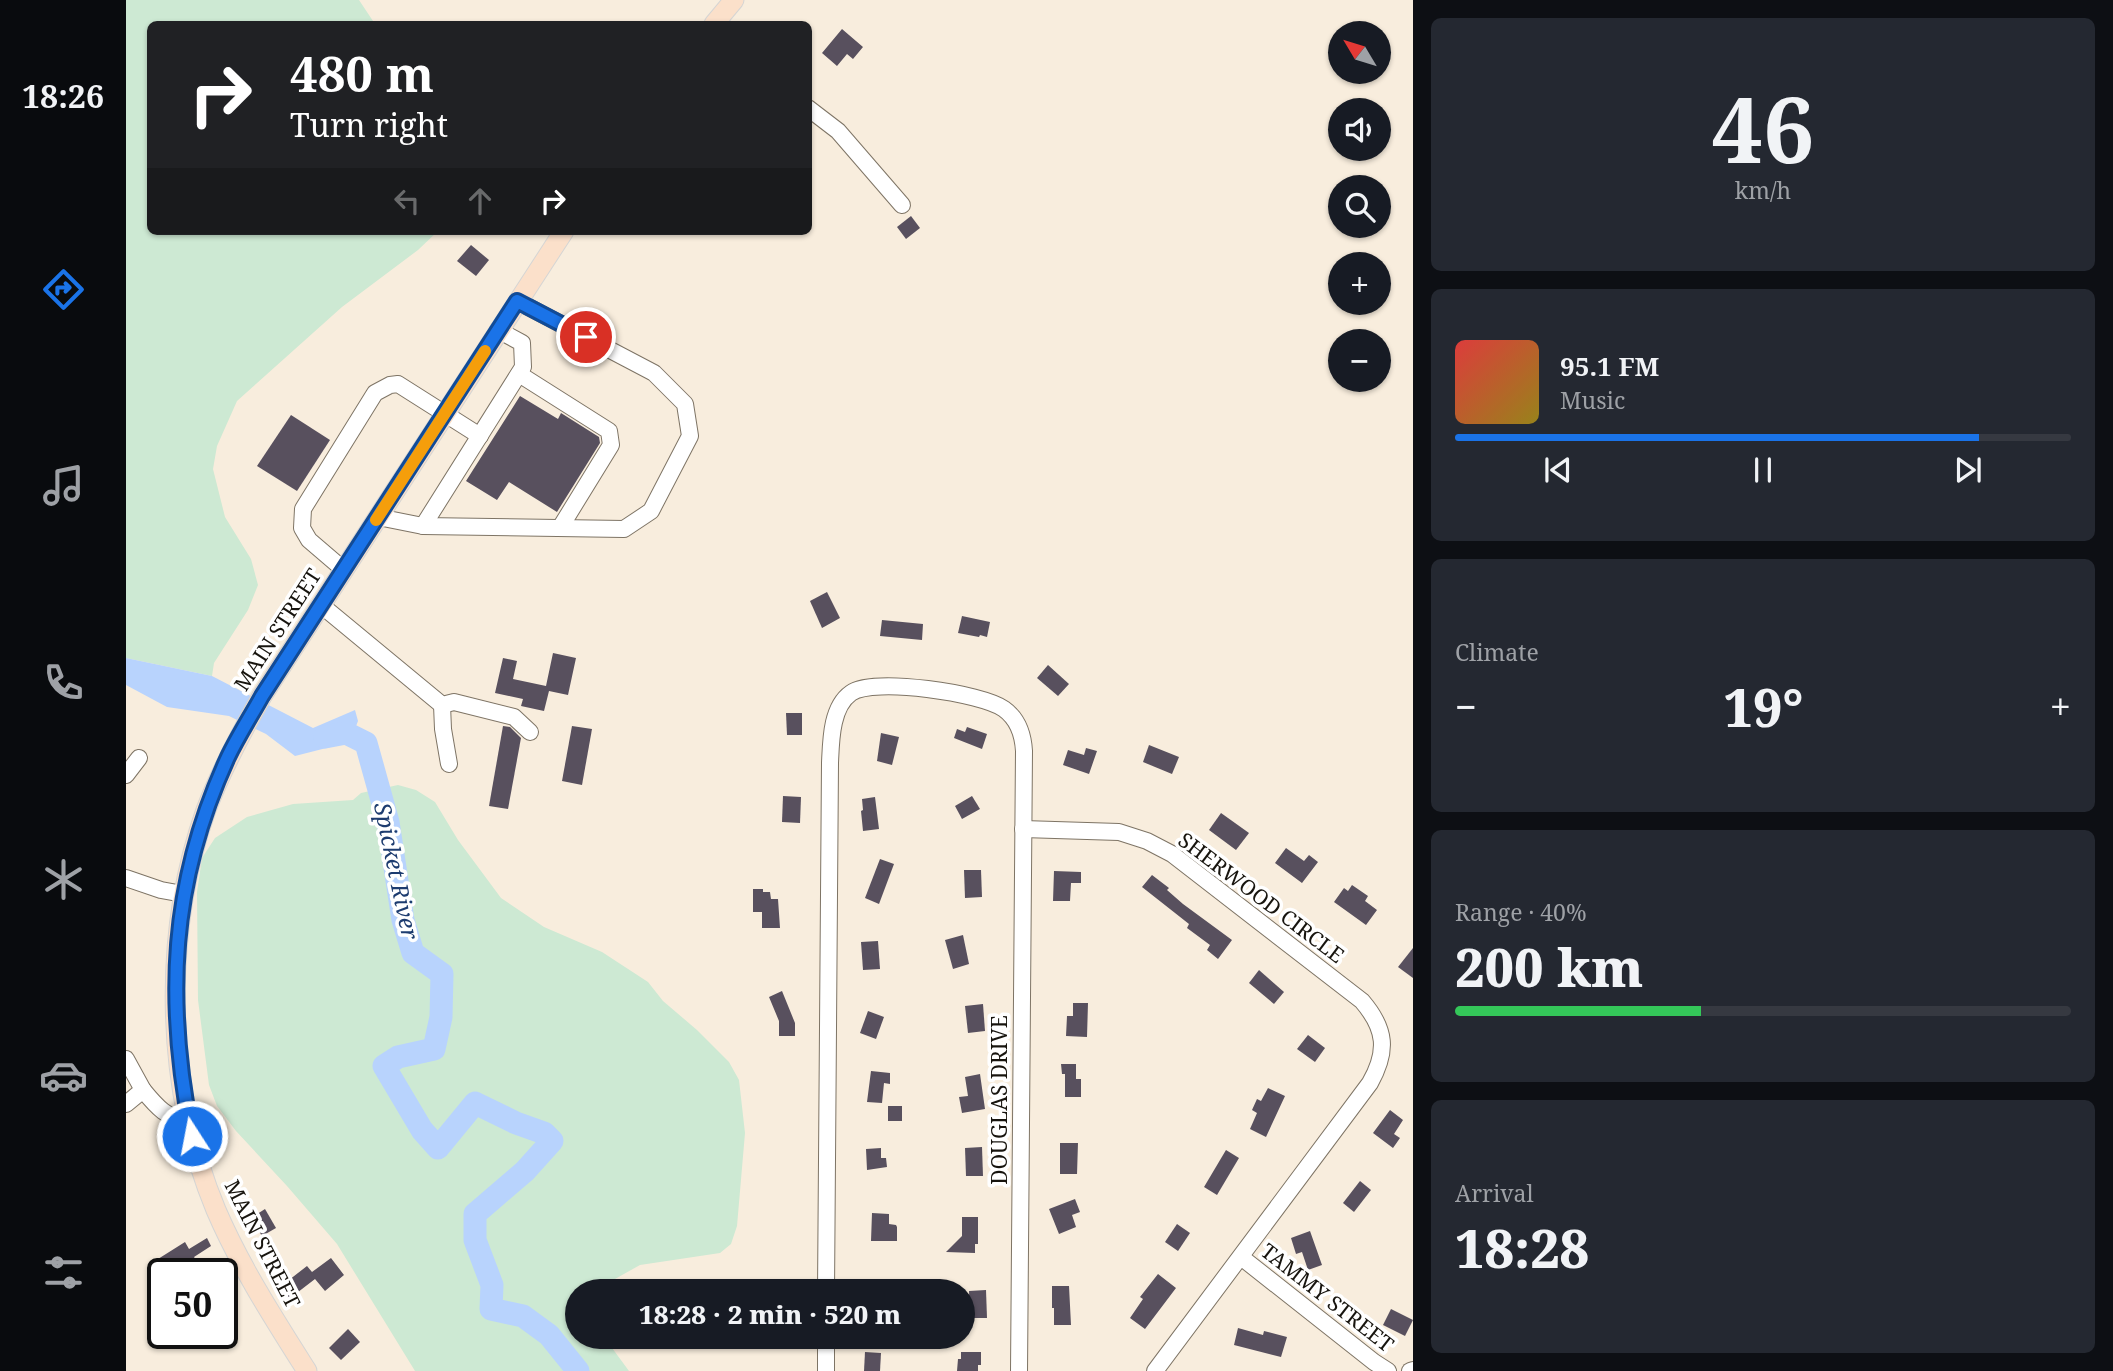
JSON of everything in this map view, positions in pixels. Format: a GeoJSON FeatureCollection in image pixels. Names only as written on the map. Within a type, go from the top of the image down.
{"type":"FeatureCollection","features":[{"type":"Feature","properties":{"kind":"main road"},"geometry":{"type":"LineString","coordinates":[[716,21],[734,0]]}},
{"type":"Feature","properties":{"kind":"main road","name":"MAIN STREET"},"geometry":{"type":"LineString","coordinates":[[307,1371],[261,1297],[228,1236],[205,1180],[189,1121],[178,1047],[176,1002],[177,943],[188,870],[206,811],[230,754],[262,696],[561,235]]}},
{"type":"Feature","properties":{"kind":"street"},"geometry":{"type":"LineString","coordinates":[[812,111],[838,131],[902,205]]}},
{"type":"Feature","properties":{"kind":"street"},"geometry":{"type":"LineString","coordinates":[[378,517],[423,526],[624,529],[651,511],[690,436],[685,404],[654,373],[517,301]]}},
{"type":"Feature","properties":{"kind":"street"},"geometry":{"type":"LineString","coordinates":[[423,526],[523,367],[522,343],[498,330]]}},
{"type":"Feature","properties":{"kind":"street"},"geometry":{"type":"LineString","coordinates":[[519,374],[609,431],[611,445],[560,528]]}},
{"type":"Feature","properties":{"kind":"street"},"geometry":{"type":"LineString","coordinates":[[344,570],[309,540],[302,528],[303,509],[375,393],[398,384],[480,436]]}},
{"type":"Feature","properties":{"kind":"street"},"geometry":{"type":"LineString","coordinates":[[321,605],[442,705],[449,764]]}},
{"type":"Feature","properties":{"kind":"street"},"geometry":{"type":"LineString","coordinates":[[826,1279],[830,764],[832,734],[840,705],[850,693],[863,687],[878,685],[951,693],[981,699],[1005,710],[1017,723],[1023,737],[1023,828]]}},
{"type":"Feature","properties":{"kind":"street"},"geometry":{"type":"LineString","coordinates":[[442,705],[454,702],[514,717],[530,732]]}},
{"type":"Feature","properties":{"kind":"street"},"geometry":{"type":"LineString","coordinates":[[126,775],[139,758]]}},
{"type":"Feature","properties":{"kind":"street","name":"SHERWOOD CIRCLE"},"geometry":{"type":"LineString","coordinates":[[1023,828],[1119,832],[1147,841],[1172,854],[1362,1000],[1372,1012],[1383,1040],[1381,1056],[1370,1083],[1156,1371]]}},
{"type":"Feature","properties":{"kind":"street","name":"DOUGLAS DRIVE"},"geometry":{"type":"LineString","coordinates":[[1019,1371],[1023,828]]}},
{"type":"Feature","properties":{"kind":"street"},"geometry":{"type":"LineString","coordinates":[[126,878],[183,894]]}},
{"type":"Feature","properties":{"kind":"street"},"geometry":{"type":"LineString","coordinates":[[126,1059],[153,1103],[176,1120],[189,1121]]}},
{"type":"Feature","properties":{"kind":"street"},"geometry":{"type":"LineString","coordinates":[[126,1104],[144,1090]]}},
{"type":"Feature","properties":{"kind":"street","name":"TAMMY STREET"},"geometry":{"type":"LineString","coordinates":[[1241,1257],[1388,1371]]}},
{"type":"Feature","properties":{"kind":"street"},"geometry":{"type":"LineString","coordinates":[[826,1349],[826,1371]]}},
{"type":"Feature","properties":{"kind":"green space"},"geometry":{"type":"Polygon","coordinates":[[[126,0],[359,0],[373,21],[147,21],[147,235],[434,235],[342,307],[237,401],[217,446],[213,469],[225,517],[251,559],[258,585],[248,610],[214,663],[212,676],[126,658],[126,0]]]}},
{"type":"Feature","properties":{"kind":"green space"},"geometry":{"type":"Polygon","coordinates":[[[398,785],[416,790],[435,802],[458,840],[501,898],[544,927],[602,952],[648,982],[663,1001],[729,1062],[739,1080],[745,1133],[737,1226],[731,1244],[720,1253],[640,1265],[615,1279],[565,1279],[565,1349],[613,1349],[629,1371],[415,1371],[337,1244],[217,1106],[209,1085],[198,1000],[197,892],[202,858],[215,838],[247,817],[293,804],[353,800],[361,793],[398,785]]]}},
{"type":"Feature","properties":{"kind":"water"},"geometry":{"type":"Polygon","coordinates":[[[126,658],[212,676],[313,728],[355,710],[358,721],[350,742],[295,756],[266,734],[229,716],[167,707],[126,685],[126,658]]]}},
{"type":"Feature","properties":{"kind":"building"},"geometry":{"type":"Polygon","coordinates":[[[842,29],[863,47],[853,59],[847,54],[837,66],[822,53],[842,29]]]}},
{"type":"Feature","properties":{"kind":"building"},"geometry":{"type":"Polygon","coordinates":[[[911,216],[920,228],[906,239],[897,227],[911,216]]]}},
{"type":"Feature","properties":{"kind":"building"},"geometry":{"type":"Polygon","coordinates":[[[471,245],[489,260],[476,276],[457,261],[471,245]]]}},
{"type":"Feature","properties":{"kind":"building"},"geometry":{"type":"Polygon","coordinates":[[[520,396],[558,419],[561,413],[599,437],[600,443],[557,512],[509,482],[497,500],[466,481],[520,396]]]}},
{"type":"Feature","properties":{"kind":"building"},"geometry":{"type":"Polygon","coordinates":[[[291,415],[330,440],[297,491],[257,466],[291,415]]]}},
{"type":"Feature","properties":{"kind":"building"},"geometry":{"type":"Polygon","coordinates":[[[827,592],[840,618],[822,628],[810,601],[827,592]]]}},
{"type":"Feature","properties":{"kind":"building"},"geometry":{"type":"Polygon","coordinates":[[[962,616],[990,622],[987,637],[958,633],[962,616]]]}},
{"type":"Feature","properties":{"kind":"building"},"geometry":{"type":"Polygon","coordinates":[[[882,620],[923,624],[922,640],[880,636],[882,620]]]}},
{"type":"Feature","properties":{"kind":"building"},"geometry":{"type":"Polygon","coordinates":[[[553,653],[576,658],[568,695],[549,691],[544,711],[521,706],[523,699],[495,693],[503,658],[517,661],[513,679],[546,686],[553,653]]]}},
{"type":"Feature","properties":{"kind":"building"},"geometry":{"type":"Polygon","coordinates":[[[1048,665],[1069,684],[1058,696],[1037,678],[1048,665]]]}},
{"type":"Feature","properties":{"kind":"building"},"geometry":{"type":"Polygon","coordinates":[[[786,713],[802,713],[802,735],[787,735],[786,713]]]}},
{"type":"Feature","properties":{"kind":"building"},"geometry":{"type":"Polygon","coordinates":[[[503,726],[510,727],[521,738],[508,809],[489,806],[503,726]]]}},
{"type":"Feature","properties":{"kind":"building"},"geometry":{"type":"Polygon","coordinates":[[[572,726],[592,729],[582,785],[562,781],[572,726]]]}},
{"type":"Feature","properties":{"kind":"building"},"geometry":{"type":"Polygon","coordinates":[[[967,727],[987,734],[982,749],[954,738],[957,729],[965,732],[967,727]]]}},
{"type":"Feature","properties":{"kind":"building"},"geometry":{"type":"Polygon","coordinates":[[[881,733],[899,737],[892,765],[877,761],[881,733]]]}},
{"type":"Feature","properties":{"kind":"building"},"geometry":{"type":"Polygon","coordinates":[[[1149,745],[1179,757],[1172,774],[1143,762],[1149,745]]]}},
{"type":"Feature","properties":{"kind":"building"},"geometry":{"type":"Polygon","coordinates":[[[1086,748],[1097,751],[1089,774],[1063,765],[1068,750],[1084,755],[1086,748]]]}},
{"type":"Feature","properties":{"kind":"building"},"geometry":{"type":"Polygon","coordinates":[[[783,796],[801,797],[800,823],[782,822],[783,796]]]}},
{"type":"Feature","properties":{"kind":"building"},"geometry":{"type":"Polygon","coordinates":[[[972,796],[980,809],[962,819],[955,806],[972,796]]]}},
{"type":"Feature","properties":{"kind":"building"},"geometry":{"type":"Polygon","coordinates":[[[875,797],[879,829],[863,831],[862,799],[875,797]]]}},
{"type":"Feature","properties":{"kind":"building"},"geometry":{"type":"Polygon","coordinates":[[[1221,813],[1249,833],[1236,850],[1209,830],[1221,813]]]}},
{"type":"Feature","properties":{"kind":"building"},"geometry":{"type":"Polygon","coordinates":[[[1286,848],[1304,861],[1309,855],[1318,862],[1302,883],[1275,863],[1286,848]]]}},
{"type":"Feature","properties":{"kind":"building"},"geometry":{"type":"Polygon","coordinates":[[[880,859],[894,864],[879,904],[865,898],[880,859]]]}},
{"type":"Feature","properties":{"kind":"building"},"geometry":{"type":"Polygon","coordinates":[[[964,870],[981,870],[982,897],[965,898],[964,870]]]}},
{"type":"Feature","properties":{"kind":"building"},"geometry":{"type":"Polygon","coordinates":[[[1054,871],[1081,872],[1081,883],[1071,883],[1070,901],[1053,901],[1054,871]]]}},
{"type":"Feature","properties":{"kind":"building"},"geometry":{"type":"Polygon","coordinates":[[[1152,875],[1169,888],[1167,890],[1183,904],[1232,940],[1218,959],[1207,950],[1210,945],[1187,928],[1189,924],[1142,887],[1152,875]]]}},
{"type":"Feature","properties":{"kind":"building"},"geometry":{"type":"Polygon","coordinates":[[[1352,885],[1368,896],[1365,901],[1377,910],[1366,925],[1334,902],[1344,888],[1348,891],[1352,885]]]}},
{"type":"Feature","properties":{"kind":"building"},"geometry":{"type":"Polygon","coordinates":[[[753,889],[763,889],[763,892],[770,892],[771,899],[778,899],[780,928],[762,928],[762,912],[753,912],[753,889]]]}},
{"type":"Feature","properties":{"kind":"building"},"geometry":{"type":"Polygon","coordinates":[[[963,935],[969,964],[953,969],[945,940],[963,935]]]}},
{"type":"Feature","properties":{"kind":"building"},"geometry":{"type":"Polygon","coordinates":[[[878,941],[880,969],[863,970],[861,942],[878,941]]]}},
{"type":"Feature","properties":{"kind":"building"},"geometry":{"type":"Polygon","coordinates":[[[1413,948],[1413,978],[1398,967],[1413,948]]]}},
{"type":"Feature","properties":{"kind":"building"},"geometry":{"type":"Polygon","coordinates":[[[1259,970],[1284,992],[1274,1004],[1249,983],[1259,970]]]}},
{"type":"Feature","properties":{"kind":"building"},"geometry":{"type":"Polygon","coordinates":[[[782,991],[795,1023],[795,1036],[779,1036],[779,1021],[769,997],[782,991]]]}},
{"type":"Feature","properties":{"kind":"building"},"geometry":{"type":"Polygon","coordinates":[[[1073,1003],[1088,1003],[1087,1037],[1066,1036],[1067,1016],[1073,1016],[1073,1003]]]}},
{"type":"Feature","properties":{"kind":"building"},"geometry":{"type":"Polygon","coordinates":[[[983,1004],[985,1031],[968,1033],[965,1006],[983,1004]]]}},
{"type":"Feature","properties":{"kind":"building"},"geometry":{"type":"Polygon","coordinates":[[[868,1011],[884,1017],[876,1039],[860,1033],[868,1011]]]}},
{"type":"Feature","properties":{"kind":"building"},"geometry":{"type":"Polygon","coordinates":[[[1308,1035],[1325,1048],[1315,1062],[1297,1049],[1308,1035]]]}},
{"type":"Feature","properties":{"kind":"building"},"geometry":{"type":"Polygon","coordinates":[[[1061,1064],[1076,1064],[1076,1079],[1081,1079],[1081,1097],[1065,1097],[1065,1074],[1062,1074],[1061,1064]]]}},
{"type":"Feature","properties":{"kind":"building"},"geometry":{"type":"Polygon","coordinates":[[[871,1071],[890,1073],[890,1084],[884,1083],[882,1103],[867,1102],[871,1071]]]}},
{"type":"Feature","properties":{"kind":"building"},"geometry":{"type":"Polygon","coordinates":[[[980,1074],[985,1109],[962,1113],[959,1097],[968,1096],[965,1077],[980,1074]]]}},
{"type":"Feature","properties":{"kind":"building"},"geometry":{"type":"Polygon","coordinates":[[[1268,1088],[1285,1096],[1266,1137],[1250,1129],[1257,1113],[1252,1110],[1257,1099],[1261,1101],[1268,1088]]]}},
{"type":"Feature","properties":{"kind":"building"},"geometry":{"type":"Polygon","coordinates":[[[888,1106],[902,1106],[902,1121],[888,1121],[888,1106]]]}},
{"type":"Feature","properties":{"kind":"building"},"geometry":{"type":"Polygon","coordinates":[[[1390,1110],[1403,1120],[1394,1134],[1400,1138],[1393,1148],[1373,1133],[1390,1110]]]}},
{"type":"Feature","properties":{"kind":"building"},"geometry":{"type":"Polygon","coordinates":[[[1060,1143],[1078,1143],[1077,1174],[1060,1174],[1060,1143]]]}},
{"type":"Feature","properties":{"kind":"building"},"geometry":{"type":"Polygon","coordinates":[[[982,1147],[983,1176],[966,1176],[965,1148],[982,1147]]]}},
{"type":"Feature","properties":{"kind":"building"},"geometry":{"type":"Polygon","coordinates":[[[881,1148],[881,1158],[886,1158],[887,1167],[867,1170],[866,1149],[881,1148]]]}},
{"type":"Feature","properties":{"kind":"building"},"geometry":{"type":"Polygon","coordinates":[[[1226,1150],[1239,1158],[1217,1195],[1204,1187],[1226,1150]]]}},
{"type":"Feature","properties":{"kind":"building"},"geometry":{"type":"Polygon","coordinates":[[[1360,1181],[1371,1190],[1354,1212],[1343,1203],[1360,1181]]]}},
{"type":"Feature","properties":{"kind":"building"},"geometry":{"type":"Polygon","coordinates":[[[1075,1199],[1080,1212],[1072,1215],[1076,1227],[1059,1234],[1049,1209],[1075,1199]]]}},
{"type":"Feature","properties":{"kind":"building"},"geometry":{"type":"Polygon","coordinates":[[[265,1209],[276,1228],[262,1236],[251,1218],[265,1209]]]}},
{"type":"Feature","properties":{"kind":"building"},"geometry":{"type":"Polygon","coordinates":[[[872,1213],[889,1214],[889,1224],[897,1227],[897,1241],[871,1241],[872,1213]]]}},
{"type":"Feature","properties":{"kind":"building"},"geometry":{"type":"Polygon","coordinates":[[[962,1217],[978,1217],[978,1244],[975,1244],[975,1253],[946,1252],[962,1236],[962,1217]]]}},
{"type":"Feature","properties":{"kind":"building"},"geometry":{"type":"Polygon","coordinates":[[[1177,1224],[1190,1233],[1178,1251],[1165,1242],[1177,1224]]]}},
{"type":"Feature","properties":{"kind":"building"},"geometry":{"type":"Polygon","coordinates":[[[1310,1231],[1322,1265],[1308,1270],[1302,1252],[1296,1254],[1291,1238],[1310,1231]]]}},
{"type":"Feature","properties":{"kind":"building"},"geometry":{"type":"Polygon","coordinates":[[[207,1238],[211,1246],[195,1258],[160,1258],[185,1242],[189,1249],[207,1238]]]}},
{"type":"Feature","properties":{"kind":"building"},"geometry":{"type":"Polygon","coordinates":[[[331,1258],[344,1275],[325,1291],[315,1279],[289,1299],[280,1287],[307,1266],[312,1272],[331,1258]]]}},
{"type":"Feature","properties":{"kind":"building"},"geometry":{"type":"Polygon","coordinates":[[[1158,1274],[1176,1288],[1145,1329],[1130,1318],[1143,1299],[1140,1297],[1158,1274]]]}},
{"type":"Feature","properties":{"kind":"building"},"geometry":{"type":"Polygon","coordinates":[[[1052,1286],[1069,1286],[1071,1325],[1054,1325],[1052,1286]]]}},
{"type":"Feature","properties":{"kind":"building"},"geometry":{"type":"Polygon","coordinates":[[[986,1290],[987,1318],[975,1318],[975,1291],[986,1290]]]}},
{"type":"Feature","properties":{"kind":"building"},"geometry":{"type":"Polygon","coordinates":[[[1391,1309],[1413,1320],[1405,1336],[1383,1325],[1391,1309]]]}},
{"type":"Feature","properties":{"kind":"building"},"geometry":{"type":"Polygon","coordinates":[[[1238,1328],[1263,1335],[1264,1331],[1287,1337],[1281,1357],[1234,1345],[1238,1328]]]}},
{"type":"Feature","properties":{"kind":"building"},"geometry":{"type":"Polygon","coordinates":[[[348,1329],[360,1342],[341,1360],[329,1348],[348,1329]]]}},
{"type":"Feature","properties":{"kind":"building"},"geometry":{"type":"Polygon","coordinates":[[[865,1352],[881,1353],[880,1371],[864,1371],[865,1352]]]}},
{"type":"Feature","properties":{"kind":"building"},"geometry":{"type":"Polygon","coordinates":[[[961,1352],[981,1352],[978,1371],[957,1371],[961,1352]]]}},
{"type":"Feature","properties":{"kind":"waterway","name":"Spicket River"},"geometry":{"type":"LineString","coordinates":[[325,737],[346,733],[366,743],[388,822],[403,920],[413,953],[442,974],[441,1017],[434,1049],[398,1057],[384,1066],[422,1130],[438,1148],[475,1103],[544,1133],[552,1141],[525,1171],[475,1214],[475,1240],[492,1285],[491,1309],[523,1316],[549,1335],[578,1371]]}},
{"type":"Feature","properties":{"kind":"slow traffic"},"geometry":{"type":"LineString","coordinates":[[376,520],[485,351]]}},
{"type":"Feature","properties":{"kind":"route"},"geometry":{"type":"LineString","coordinates":[[192,1136],[178,1047],[177,943],[188,870],[206,811],[230,754],[262,696],[517,301],[586,337]]}}]}
